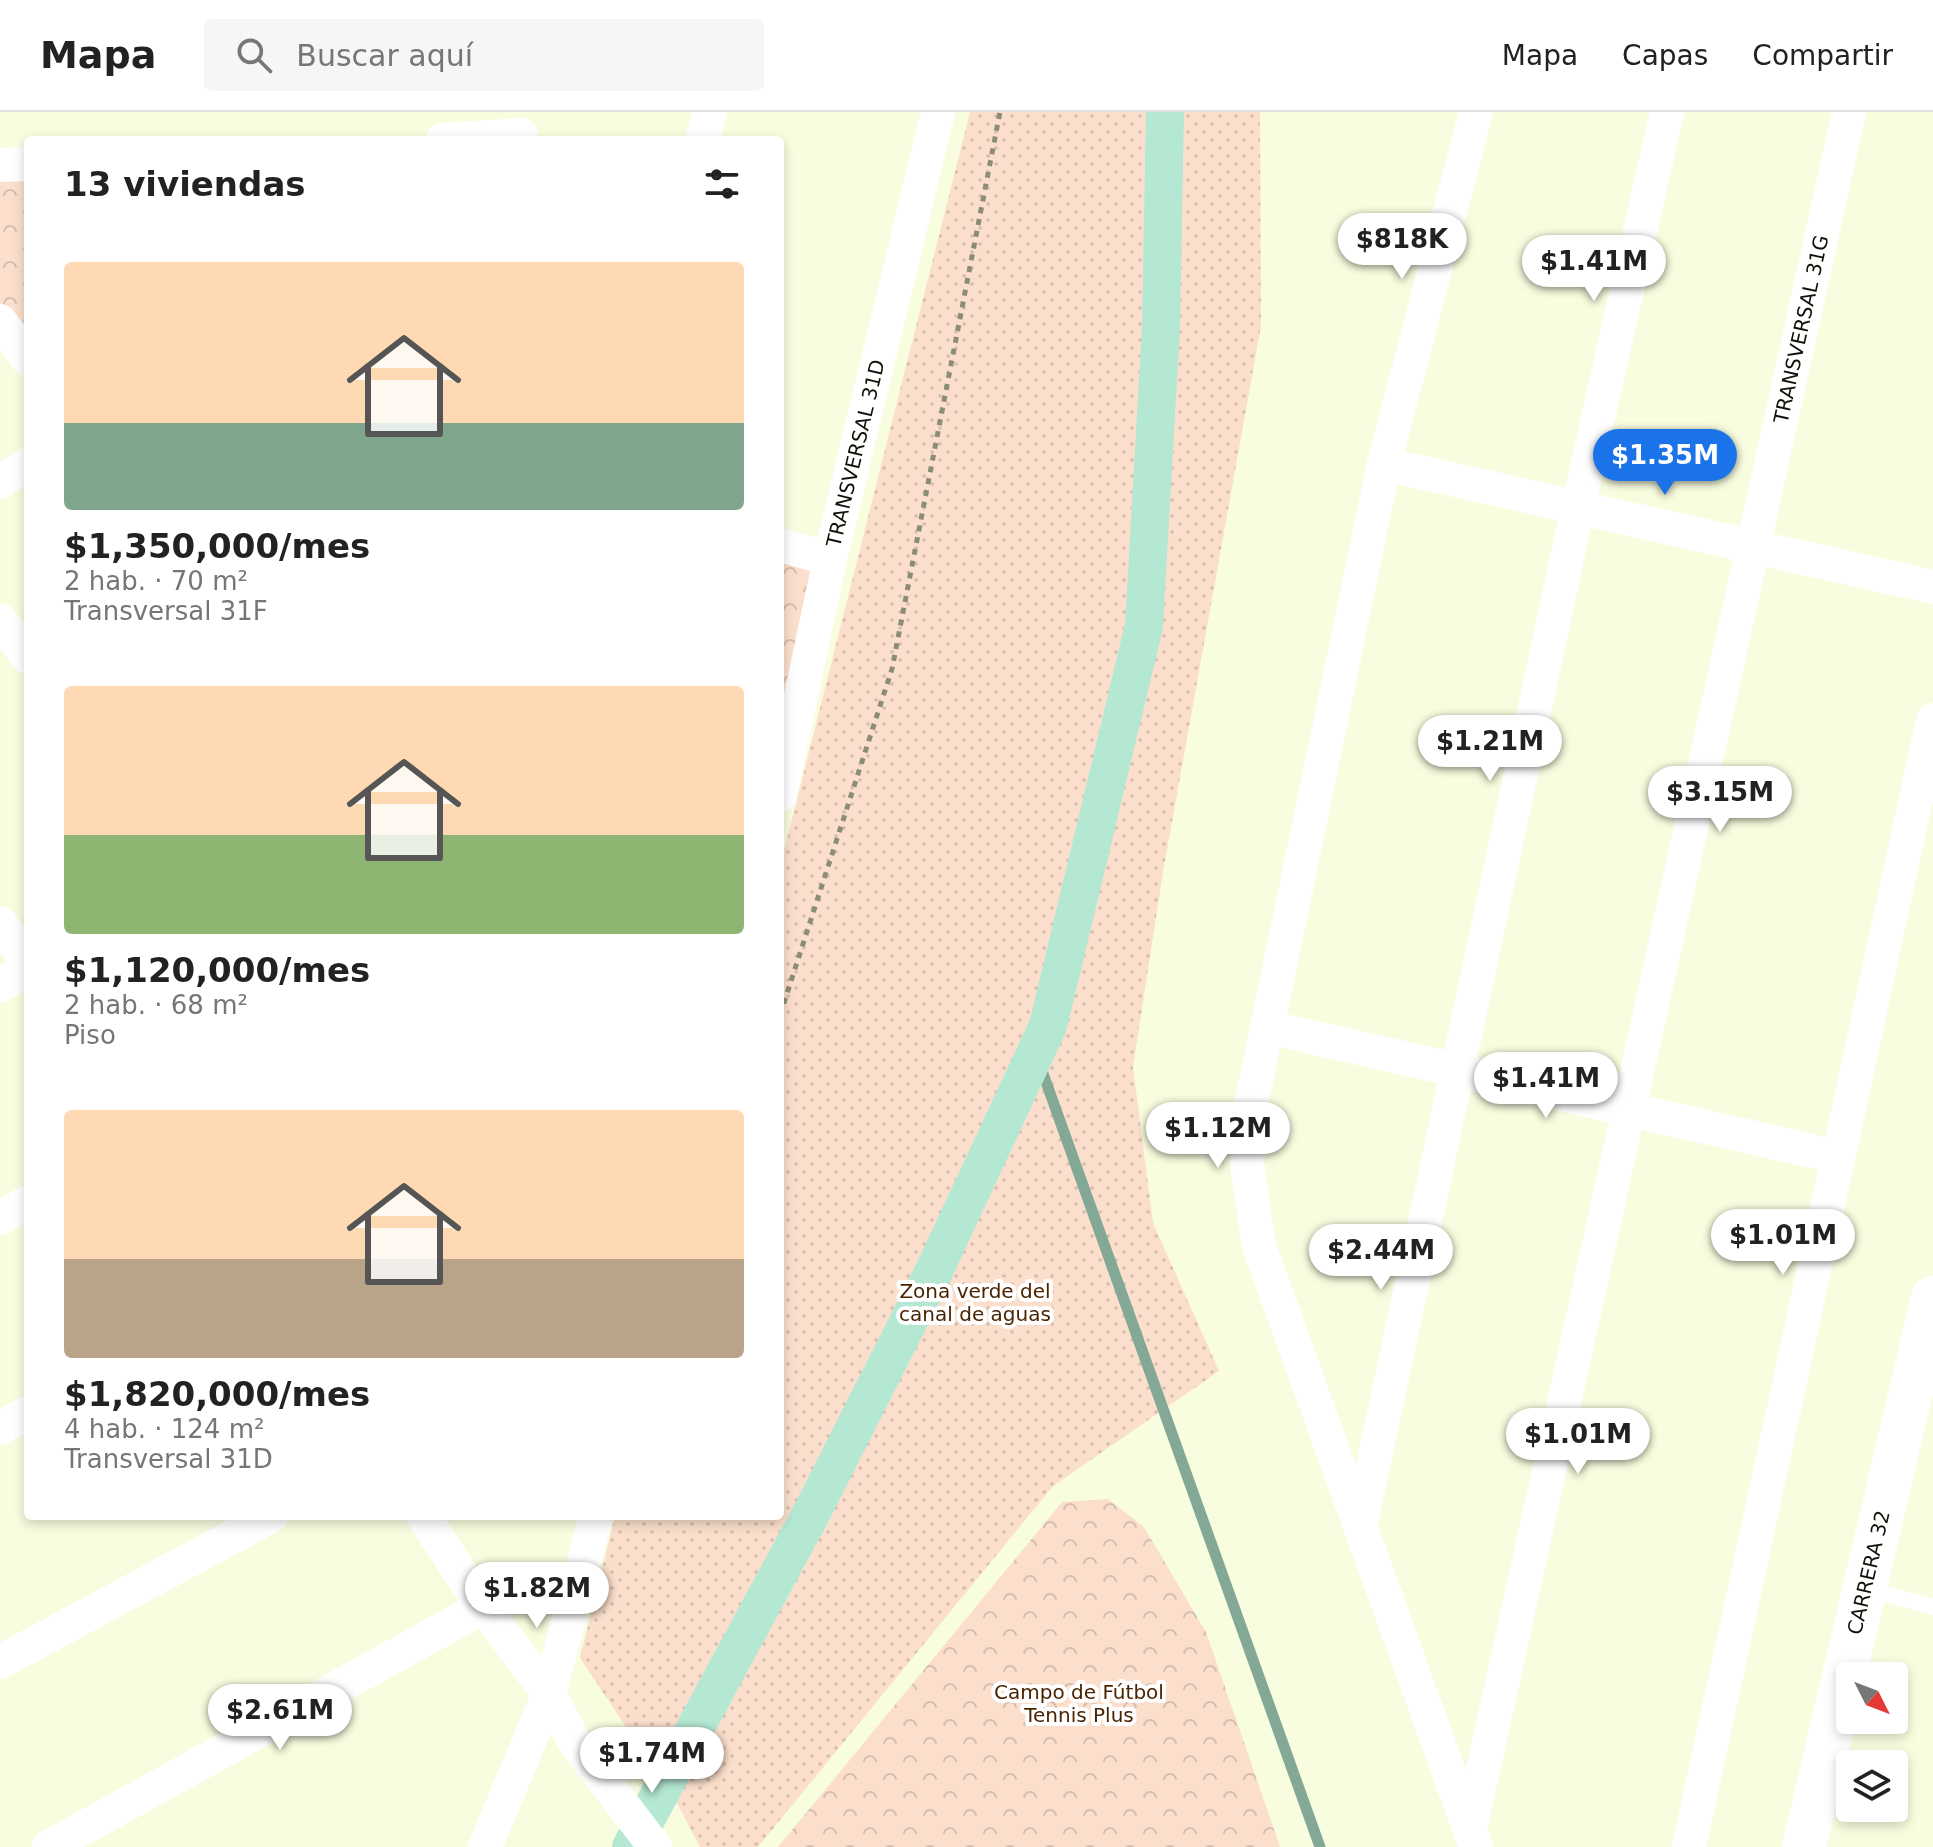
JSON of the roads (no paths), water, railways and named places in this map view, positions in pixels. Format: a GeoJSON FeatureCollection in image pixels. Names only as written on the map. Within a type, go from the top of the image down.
{"type":"FeatureCollection","features":[{"type":"Feature","properties":{"kind":"street"},"geometry":{"type":"LineString","coordinates":[[703,136],[710,112]]}},
{"type":"Feature","properties":{"kind":"street","name":"TRANSVERSAL 31D"},"geometry":{"type":"LineString","coordinates":[[784,776],[830,559],[938,112]]}},
{"type":"Feature","properties":{"kind":"street"},"geometry":{"type":"LineString","coordinates":[[1473,1838],[1259,1246],[1247,1165],[1251,1105],[1384,464],[1476,112]]}},
{"type":"Feature","properties":{"kind":"street"},"geometry":{"type":"LineString","coordinates":[[1360,1526],[1578,507],[1667,112]]}},
{"type":"Feature","properties":{"kind":"street","name":"TRANSVERSAL 31G"},"geometry":{"type":"LineString","coordinates":[[1473,1838],[1629,1110],[1849,112]]}},
{"type":"Feature","properties":{"kind":"street"},"geometry":{"type":"LineString","coordinates":[[471,136],[523,129]]}},
{"type":"Feature","properties":{"kind":"street"},"geometry":{"type":"LineString","coordinates":[[0,165],[24,164]]}},
{"type":"Feature","properties":{"kind":"street"},"geometry":{"type":"LineString","coordinates":[[0,321],[24,354]]}},
{"type":"Feature","properties":{"kind":"street"},"geometry":{"type":"LineString","coordinates":[[1384,464],[1933,587]]}},
{"type":"Feature","properties":{"kind":"street"},"geometry":{"type":"LineString","coordinates":[[0,482],[24,467]]}},
{"type":"Feature","properties":{"kind":"street"},"geometry":{"type":"LineString","coordinates":[[784,546],[830,559]]}},
{"type":"Feature","properties":{"kind":"street"},"geometry":{"type":"LineString","coordinates":[[0,620],[24,652]]}},
{"type":"Feature","properties":{"kind":"street"},"geometry":{"type":"LineString","coordinates":[[1689,1847],[1933,720]]}},
{"type":"Feature","properties":{"kind":"street"},"geometry":{"type":"LineString","coordinates":[[0,923],[24,956]]}},
{"type":"Feature","properties":{"kind":"street"},"geometry":{"type":"LineString","coordinates":[[0,985],[24,972]]}},
{"type":"Feature","properties":{"kind":"street"},"geometry":{"type":"LineString","coordinates":[[1267,1027],[1838,1157]]}},
{"type":"Feature","properties":{"kind":"street"},"geometry":{"type":"LineString","coordinates":[[0,1218],[24,1204]]}},
{"type":"Feature","properties":{"kind":"street","name":"CARRERA 32"},"geometry":{"type":"LineString","coordinates":[[1804,1847],[1933,1300]]}},
{"type":"Feature","properties":{"kind":"street"},"geometry":{"type":"LineString","coordinates":[[0,1428],[24,1415]]}},
{"type":"Feature","properties":{"kind":"street"},"geometry":{"type":"LineString","coordinates":[[0,1662],[264,1520]]}},
{"type":"Feature","properties":{"kind":"street"},"geometry":{"type":"LineString","coordinates":[[426,1520],[483,1607],[549,1694],[574,1741],[655,1847]]}},
{"type":"Feature","properties":{"kind":"street"},"geometry":{"type":"LineString","coordinates":[[485,1847],[549,1694],[595,1520]]}},
{"type":"Feature","properties":{"kind":"street"},"geometry":{"type":"LineString","coordinates":[[49,1847],[483,1607]]}},
{"type":"Feature","properties":{"kind":"lane"},"geometry":{"type":"LineString","coordinates":[[1865,1588],[1933,1607]]}},
{"type":"Feature","properties":{"kind":"waterway"},"geometry":{"type":"LineString","coordinates":[[631,1847],[812,1512],[934,1271],[1048,1026],[1144,626],[1161,327],[1165,112]]}},
{"type":"Feature","properties":{"kind":"waterway"},"geometry":{"type":"LineString","coordinates":[[1036,1054],[1320,1847]]}},
{"type":"Feature","properties":{"kind":"park label","name":"Zona verde del canal de aguas"},"geometry":{"type":"Point","coordinates":[975,1302]}},
{"type":"Feature","properties":{"kind":"park label","name":"Campo de Fútbol Tennis Plus"},"geometry":{"type":"Point","coordinates":[1079,1704]}}]}
